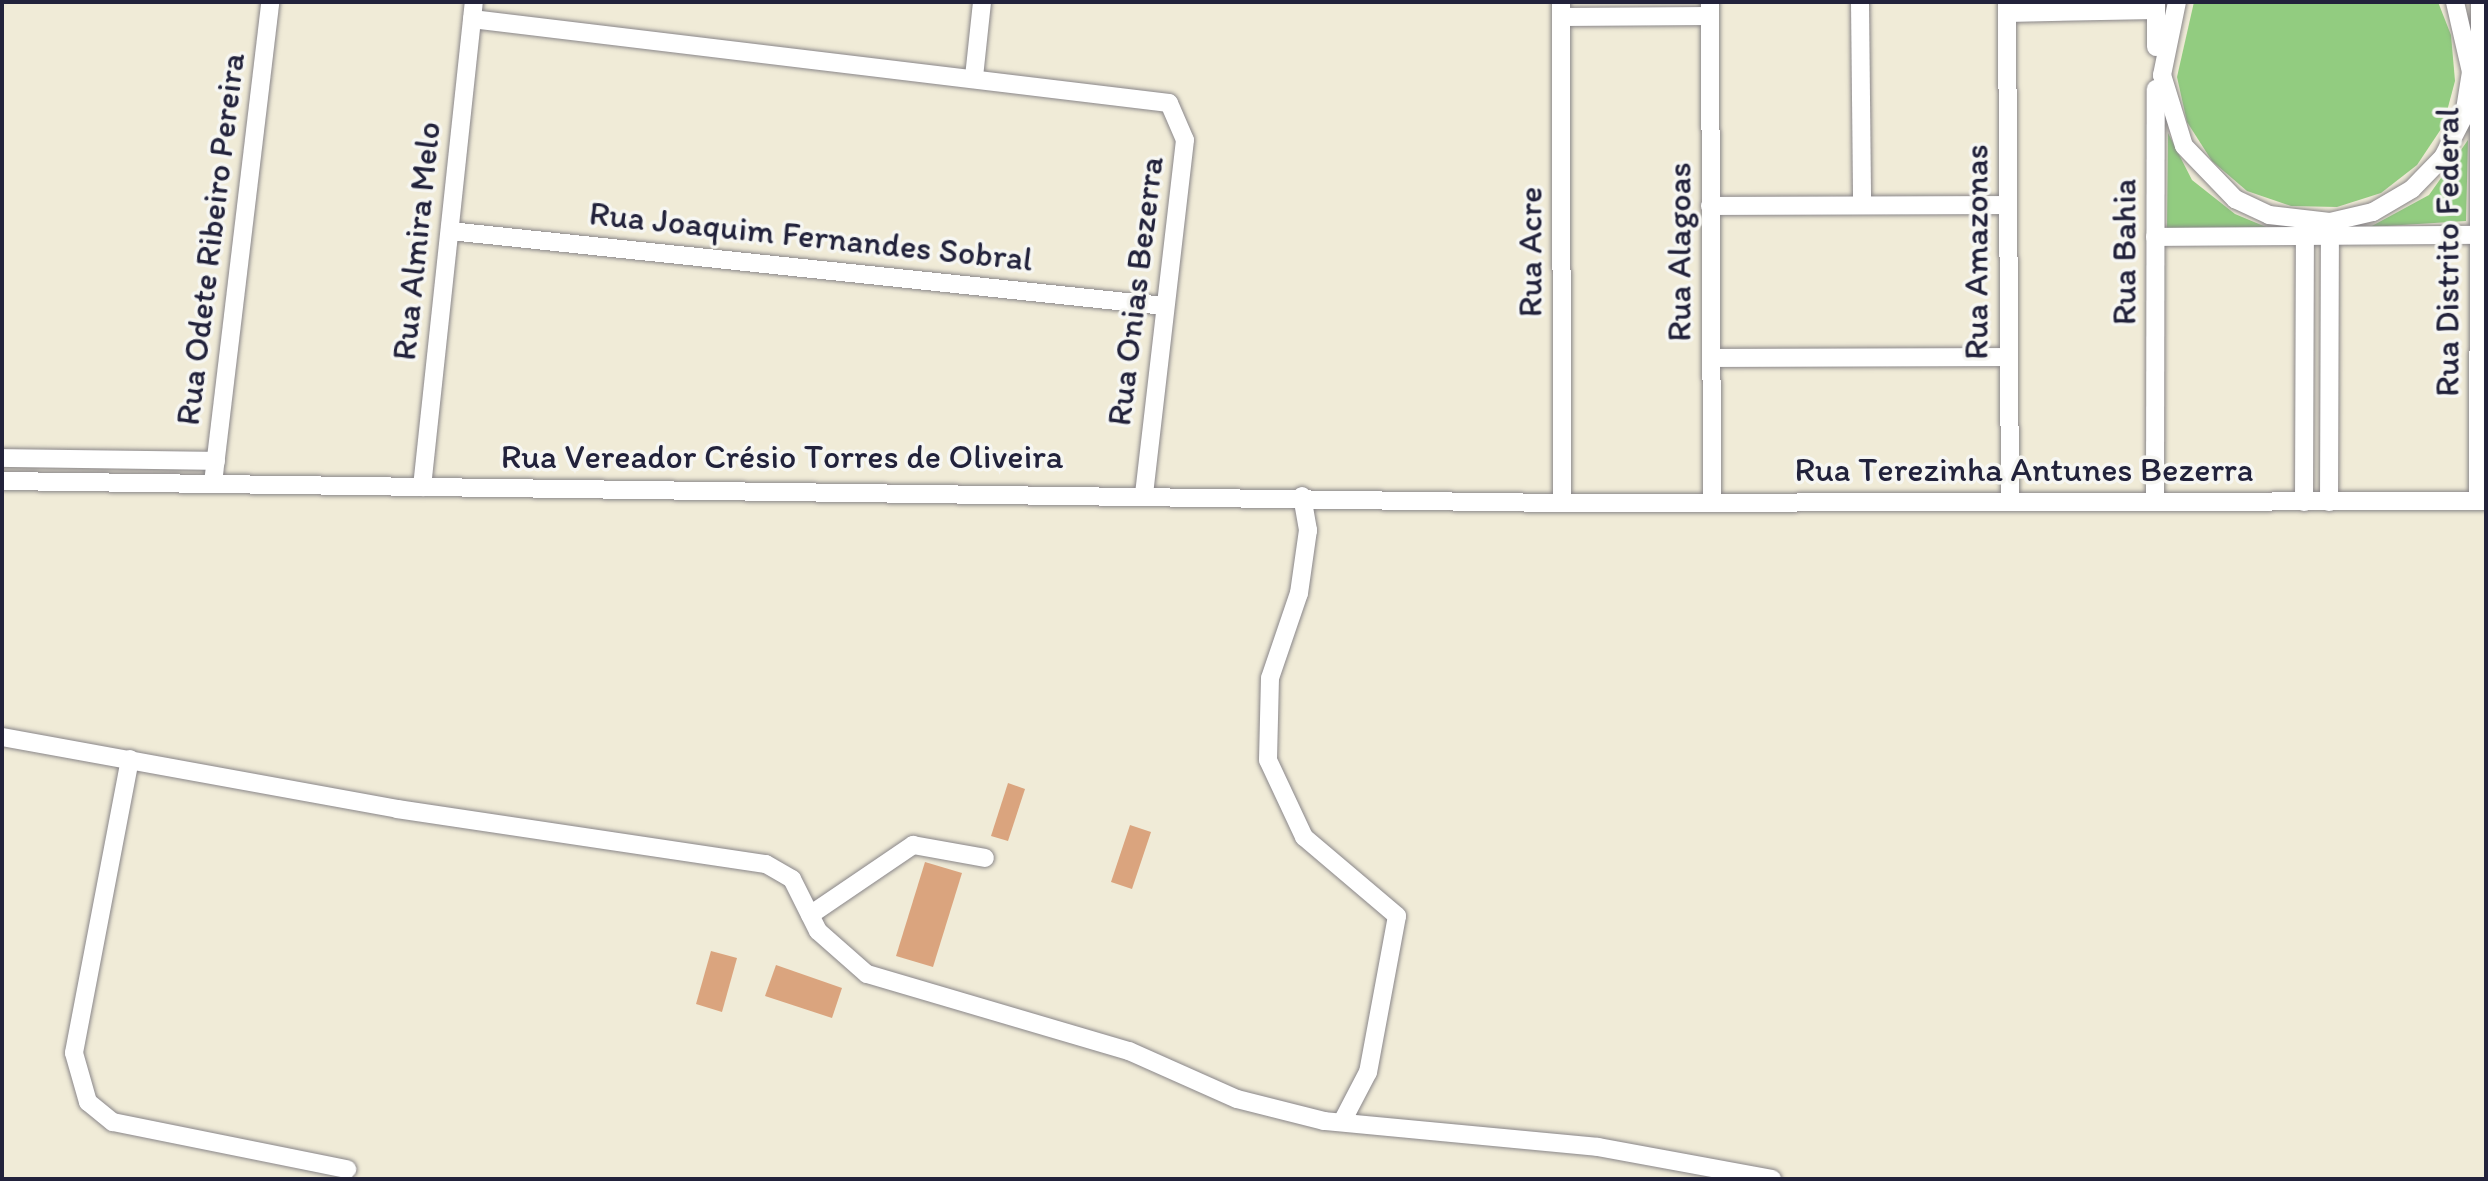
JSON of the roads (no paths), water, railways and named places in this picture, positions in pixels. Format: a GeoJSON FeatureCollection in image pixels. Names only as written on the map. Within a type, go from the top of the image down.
{"type":"FeatureCollection","features":[{"type":"Feature","properties":{"kind":"street","name":"Rua Odete Ribeiro Pereira"},"geometry":{"type":"LineString","coordinates":[[213,483],[270,2]]}},
{"type":"Feature","properties":{"kind":"street"},"geometry":{"type":"LineString","coordinates":[[473,11],[974,77],[982,2]]}},
{"type":"Feature","properties":{"kind":"street"},"geometry":{"type":"LineString","coordinates":[[1860,2],[1862,205]]}},
{"type":"Feature","properties":{"kind":"street"},"geometry":{"type":"LineString","coordinates":[[2177,2],[2159,75],[2179,134],[2206,176],[2235,199],[2305,229]]}},
{"type":"Feature","properties":{"kind":"street"},"geometry":{"type":"LineString","coordinates":[[2330,229],[2373,212],[2412,189],[2443,157],[2464,116],[2476,72],[2455,2]]}},
{"type":"Feature","properties":{"kind":"street"},"geometry":{"type":"LineString","coordinates":[[2007,7],[2156,6]]}},
{"type":"Feature","properties":{"kind":"street","name":"Rua Bahia"},"geometry":{"type":"LineString","coordinates":[[2155,502],[2155,237],[2159,75],[2156,6]]}},
{"type":"Feature","properties":{"kind":"street","name":"Rua Amazonas"},"geometry":{"type":"LineString","coordinates":[[2007,7],[2010,502]]}},
{"type":"Feature","properties":{"kind":"street","name":"Rua Distrito Federal"},"geometry":{"type":"LineString","coordinates":[[2482,7],[2476,72],[2482,501]]}},
{"type":"Feature","properties":{"kind":"street"},"geometry":{"type":"LineString","coordinates":[[1561,9],[1710,9]]}},
{"type":"Feature","properties":{"kind":"street","name":"Rua Acre"},"geometry":{"type":"LineString","coordinates":[[1561,9],[1562,503]]}},
{"type":"Feature","properties":{"kind":"street","name":"Rua Alagoas"},"geometry":{"type":"LineString","coordinates":[[1710,9],[1712,502]]}},
{"type":"Feature","properties":{"kind":"street","name":"Rua Almira Melo"},"geometry":{"type":"LineString","coordinates":[[422,487],[473,11]]}},
{"type":"Feature","properties":{"kind":"street","name":"Rua Onias Bezerra"},"geometry":{"type":"LineString","coordinates":[[974,77],[1169,103],[1185,140],[1144,492]]}},
{"type":"Feature","properties":{"kind":"street"},"geometry":{"type":"LineString","coordinates":[[1710,206],[2008,205]]}},
{"type":"Feature","properties":{"kind":"street"},"geometry":{"type":"LineString","coordinates":[[2304,502],[2305,229]]}},
{"type":"Feature","properties":{"kind":"street"},"geometry":{"type":"LineString","coordinates":[[2155,237],[2305,229],[2479,235]]}},
{"type":"Feature","properties":{"kind":"street"},"geometry":{"type":"LineString","coordinates":[[2329,502],[2330,229]]}},
{"type":"Feature","properties":{"kind":"street","name":"Rua Joaquim Fernandes Sobral"},"geometry":{"type":"LineString","coordinates":[[450,231],[1165,306]]}},
{"type":"Feature","properties":{"kind":"street"},"geometry":{"type":"LineString","coordinates":[[1711,358],[2009,357]]}},
{"type":"Feature","properties":{"kind":"street"},"geometry":{"type":"LineString","coordinates":[[2,458],[216,461]]}},
{"type":"Feature","properties":{"kind":"street","name":"Rua Vereador Crésio Torres de Oliveira"},"geometry":{"type":"LineString","coordinates":[[2,481],[1144,492],[1562,503]]}},
{"type":"Feature","properties":{"kind":"street"},"geometry":{"type":"LineString","coordinates":[[1302,496],[1308,530],[1299,593],[1270,678],[1268,760],[1304,837],[1397,916],[1368,1072],[1342,1122]]}},
{"type":"Feature","properties":{"kind":"street","name":"Rua Terezinha Antunes Bezerra"},"geometry":{"type":"LineString","coordinates":[[1562,503],[2482,501]]}},
{"type":"Feature","properties":{"kind":"street"},"geometry":{"type":"LineString","coordinates":[[2,737],[766,864],[792,879],[810,915],[837,954],[867,974],[1129,1051],[1237,1099],[1342,1122],[1598,1147],[1772,1179]]}},
{"type":"Feature","properties":{"kind":"street"},"geometry":{"type":"LineString","coordinates":[[130,759],[74,1053],[88,1102],[113,1122],[347,1169]]}},
{"type":"Feature","properties":{"kind":"street"},"geometry":{"type":"LineString","coordinates":[[810,915],[913,845],[985,858]]}}]}
